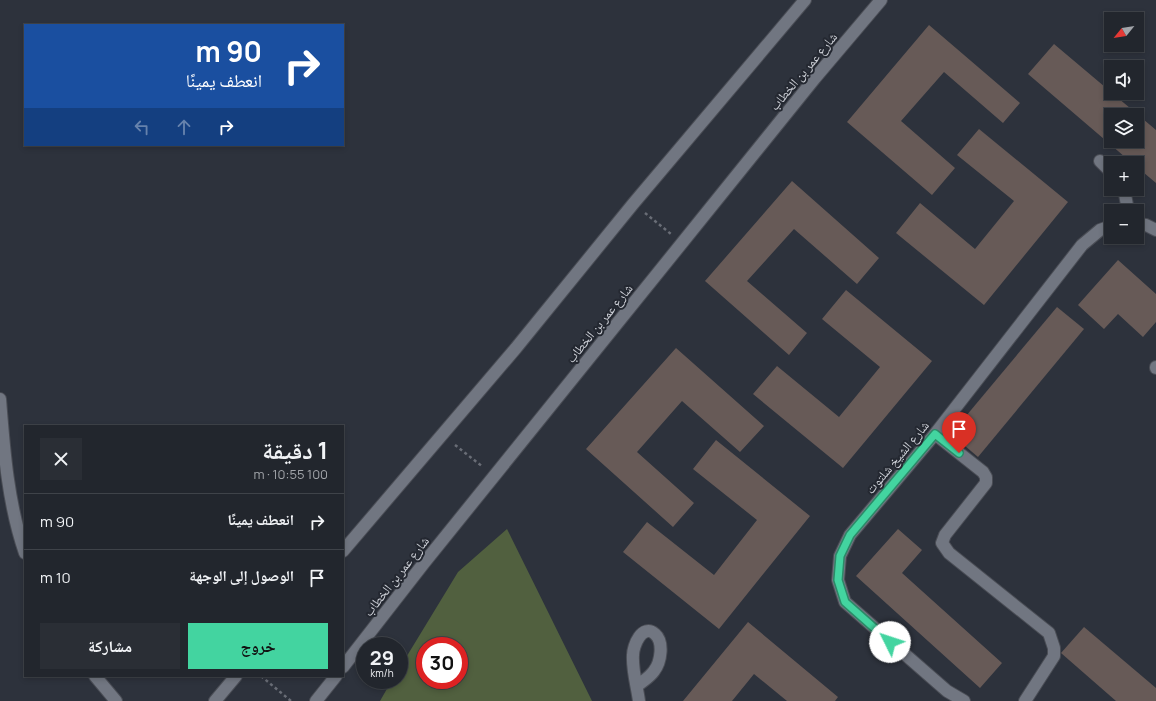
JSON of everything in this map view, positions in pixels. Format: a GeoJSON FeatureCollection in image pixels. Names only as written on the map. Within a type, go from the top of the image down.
{"type":"FeatureCollection","features":[{"type":"Feature","properties":{"kind":"street"},"geometry":{"type":"LineString","coordinates":[[344,549],[516,348],[633,204],[805,0]]}},
{"type":"Feature","properties":{"kind":"street","name":"شارع عمر بن الخطاب"},"geometry":{"type":"LineString","coordinates":[[344,666],[424,563],[815,78],[881,0]]}},
{"type":"Feature","properties":{"kind":"street"},"geometry":{"type":"LineString","coordinates":[[1100,161],[1104,165]]}},
{"type":"Feature","properties":{"kind":"street"},"geometry":{"type":"LineString","coordinates":[[1144,225],[1156,230]]}},
{"type":"Feature","properties":{"kind":"street","name":"شارع الشيخ شلتوت"},"geometry":{"type":"LineString","coordinates":[[964,701],[947,691],[845,602],[838,580],[840,556],[850,535],[935,434],[1082,245],[1100,230],[1104,229]]}},
{"type":"Feature","properties":{"kind":"street"},"geometry":{"type":"LineString","coordinates":[[0,399],[5,456],[12,502],[24,549]]}},
{"type":"Feature","properties":{"kind":"street"},"geometry":{"type":"LineString","coordinates":[[935,434],[983,472],[986,477],[986,483],[945,535],[942,543],[944,548],[1049,634],[1054,648],[1054,656],[1025,701]]}},
{"type":"Feature","properties":{"kind":"street"},"geometry":{"type":"LineString","coordinates":[[96,677],[116,701]]}},
{"type":"Feature","properties":{"kind":"street"},"geometry":{"type":"LineString","coordinates":[[215,701],[235,677]]}},
{"type":"Feature","properties":{"kind":"street"},"geometry":{"type":"LineString","coordinates":[[316,701],[335,677]]}},
{"type":"Feature","properties":{"kind":"street"},"geometry":{"type":"LineString","coordinates":[[637,686],[639,701]]}},
{"type":"Feature","properties":{"kind":"path"},"geometry":{"type":"LineString","coordinates":[[633,204],[682,243]]}},
{"type":"Feature","properties":{"kind":"path"},"geometry":{"type":"LineString","coordinates":[[442,434],[494,476]]}},
{"type":"Feature","properties":{"kind":"path"},"geometry":{"type":"LineString","coordinates":[[262,677],[290,701]]}},
{"type":"Feature","properties":{"kind":"green space"},"geometry":{"type":"Polygon","coordinates":[[[507,529],[592,701],[380,701],[387,689],[408,689],[408,654],[416,641],[416,689],[468,689],[468,637],[418,637],[458,572],[507,529]]]}},
{"type":"Feature","properties":{"kind":"building"},"geometry":{"type":"Polygon","coordinates":[[[929,25],[1020,103],[1003,123],[944,72],[901,121],[955,168],[932,195],[847,122],[929,25]]]}},
{"type":"Feature","properties":{"kind":"building"},"geometry":{"type":"Polygon","coordinates":[[[1054,44],[1104,86],[1104,100],[1120,100],[1130,108],[1104,108],[1104,139],[1028,74],[1054,44]]]}},
{"type":"Feature","properties":{"kind":"building"},"geometry":{"type":"Polygon","coordinates":[[[1144,120],[1156,130],[1156,183],[1144,173],[1144,156],[1124,156],[1114,148],[1144,148],[1144,120]]]}},
{"type":"Feature","properties":{"kind":"building"},"geometry":{"type":"Polygon","coordinates":[[[979,129],[1068,202],[984,305],[896,233],[920,203],[975,249],[1014,201],[957,155],[979,129]]]}},
{"type":"Feature","properties":{"kind":"building"},"geometry":{"type":"Polygon","coordinates":[[[792,181],[879,258],[857,284],[794,229],[747,281],[807,333],[789,355],[705,281],[792,181]]]}},
{"type":"Feature","properties":{"kind":"building"},"geometry":{"type":"Polygon","coordinates":[[[1118,260],[1156,294],[1156,322],[1143,337],[1118,314],[1104,329],[1078,305],[1118,260]]]}},
{"type":"Feature","properties":{"kind":"building"},"geometry":{"type":"Polygon","coordinates":[[[846,290],[932,361],[843,468],[753,394],[777,366],[839,417],[880,367],[822,319],[846,290]]]}},
{"type":"Feature","properties":{"kind":"building"},"geometry":{"type":"Polygon","coordinates":[[[1057,307],[1084,329],[978,457],[951,434],[1057,307]]]}},
{"type":"Feature","properties":{"kind":"building"},"geometry":{"type":"Polygon","coordinates":[[[676,348],[764,426],[740,452],[682,401],[637,452],[694,503],[673,527],[586,449],[676,348]]]}},
{"type":"Feature","properties":{"kind":"building"},"geometry":{"type":"Polygon","coordinates":[[[716,440],[810,516],[719,629],[623,552],[647,522],[714,575],[757,520],[693,469],[716,440]]]}},
{"type":"Feature","properties":{"kind":"building"},"geometry":{"type":"Polygon","coordinates":[[[898,529],[922,550],[902,573],[1002,663],[980,688],[856,576],[898,529]]]}},
{"type":"Feature","properties":{"kind":"building"},"geometry":{"type":"Polygon","coordinates":[[[748,622],[838,697],[835,701],[787,701],[754,674],[732,701],[683,701],[748,622]]]}},
{"type":"Feature","properties":{"kind":"building"},"geometry":{"type":"Polygon","coordinates":[[[1084,627],[1156,688],[1156,701],[1116,701],[1061,653],[1084,627]]]}},
{"type":"Feature","properties":{"kind":"route"},"geometry":{"type":"LineString","coordinates":[[890,642],[845,602],[838,580],[840,556],[850,535],[935,434],[959,453]]}}]}
